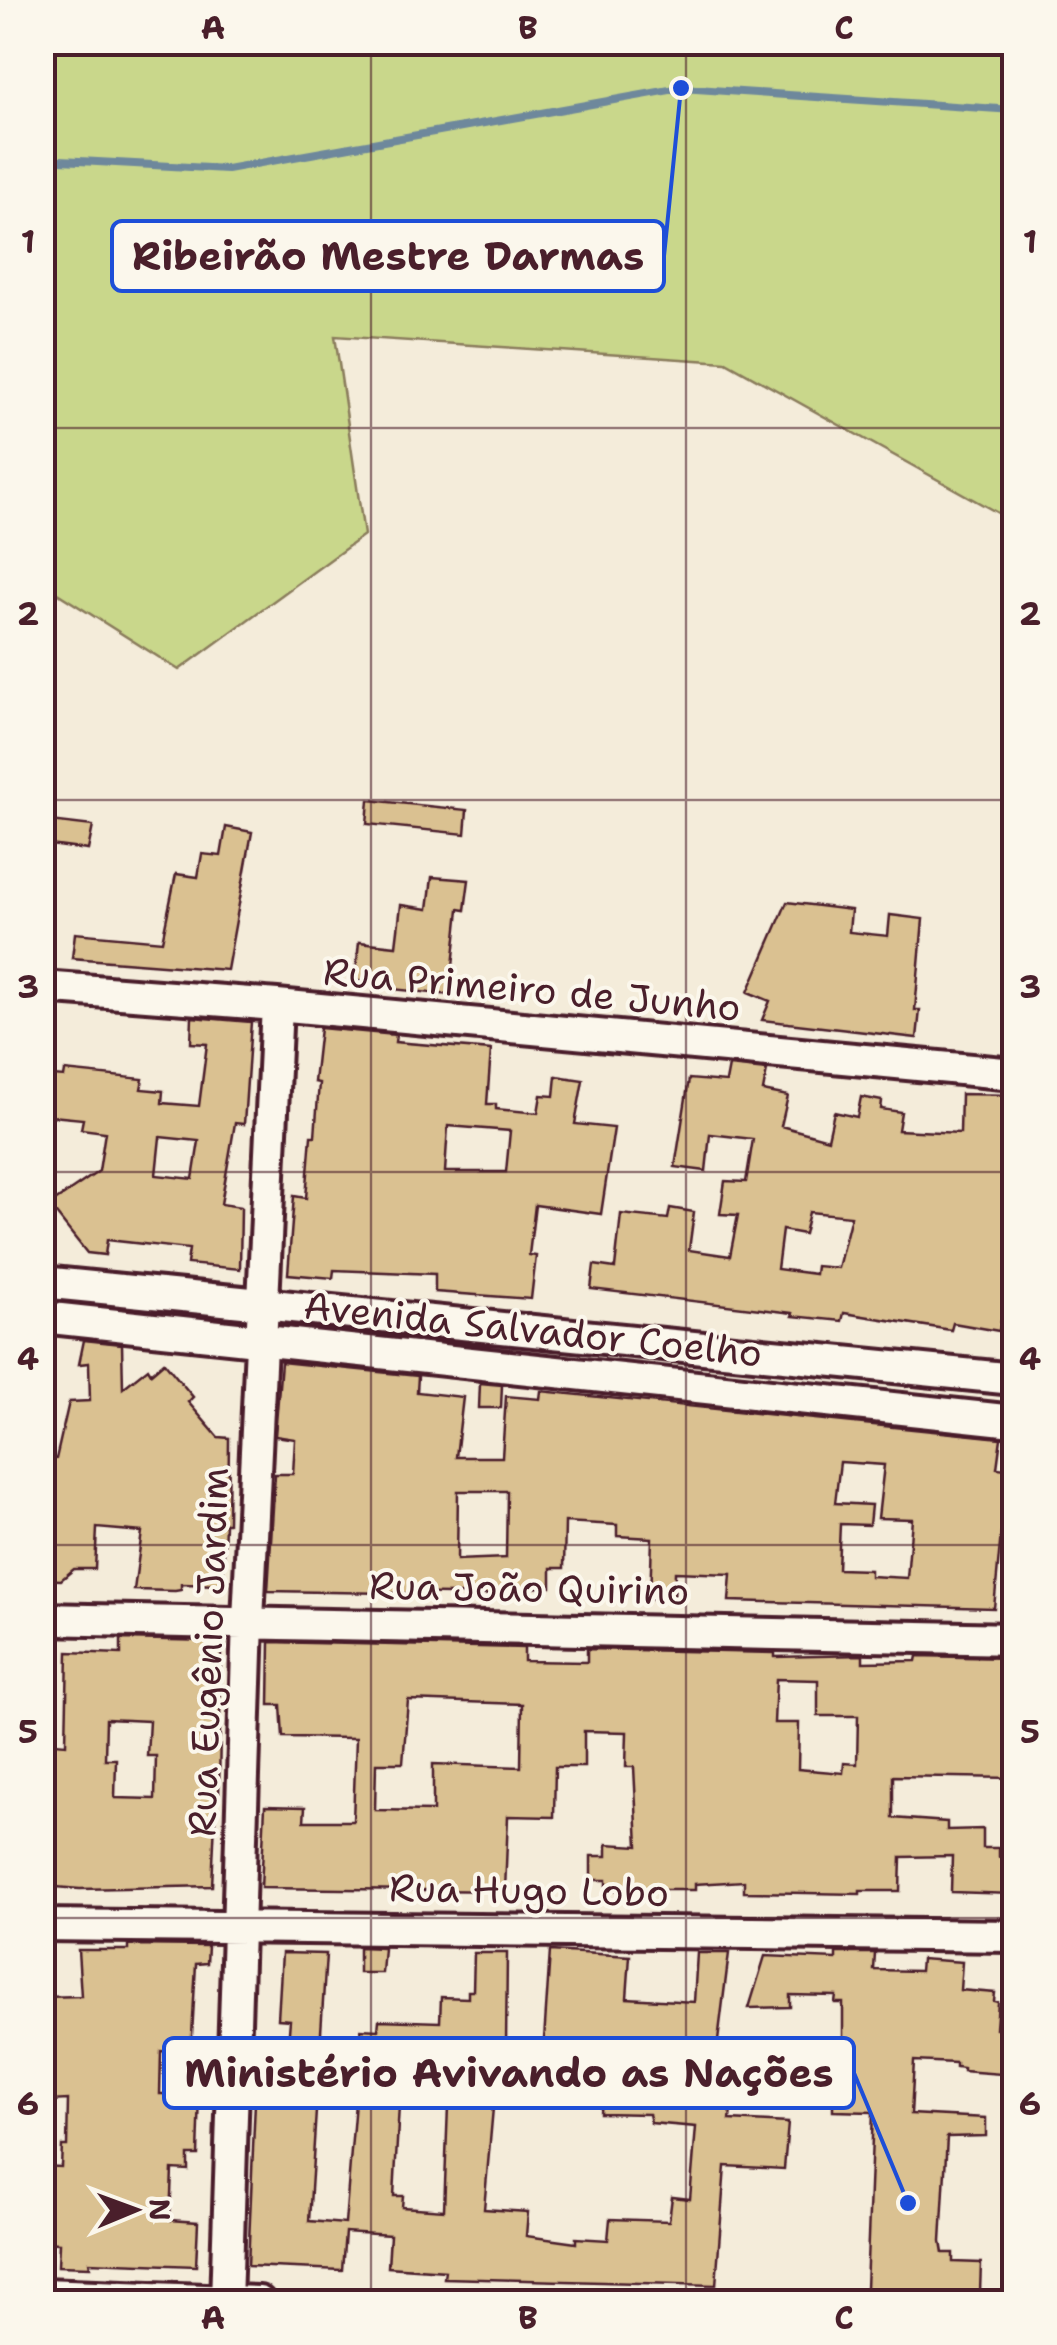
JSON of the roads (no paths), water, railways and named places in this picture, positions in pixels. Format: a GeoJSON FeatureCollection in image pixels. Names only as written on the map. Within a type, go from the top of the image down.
{"type":"FeatureCollection","features":[{"type":"Feature","properties":{"kind":"street","name":"Rua Primeiro de Junho"},"geometry":{"type":"LineString","coordinates":[[42,987],[277,1005],[1014,1074]]}},
{"type":"Feature","properties":{"kind":"street","name":"Rua Eugênio Jardim"},"geometry":{"type":"LineString","coordinates":[[226,2302],[248,1621],[277,1005]]}},
{"type":"Feature","properties":{"kind":"street","name":"Avenida Salvador Coelho"},"geometry":{"type":"LineString","coordinates":[[42,1282],[1014,1378]]}},
{"type":"Feature","properties":{"kind":"street","name":"Avenida Salvador Coelho"},"geometry":{"type":"LineString","coordinates":[[42,1317],[1014,1421]]}},
{"type":"Feature","properties":{"kind":"street","name":"Rua João Quirino"},"geometry":{"type":"LineString","coordinates":[[42,1619],[1014,1640]]}},
{"type":"Feature","properties":{"kind":"street","name":"Rua Hugo Lobo"},"geometry":{"type":"LineString","coordinates":[[42,1925],[1014,1936]]}},
{"type":"Feature","properties":{"kind":"street"},"geometry":{"type":"LineString","coordinates":[[42,2294],[259,2302]]}},
{"type":"Feature","properties":{"kind":"waterway"},"geometry":{"type":"LineString","coordinates":[[42,159],[227,169],[681,88],[1014,110]]}},
{"type":"Feature","properties":{"kind":"place","name":"Ribeirão Mestre Darmas"},"geometry":{"type":"Point","coordinates":[681,88]}},
{"type":"Feature","properties":{"kind":"place","name":"Ministério Avivando as Nações"},"geometry":{"type":"Point","coordinates":[908,2203]}}]}
